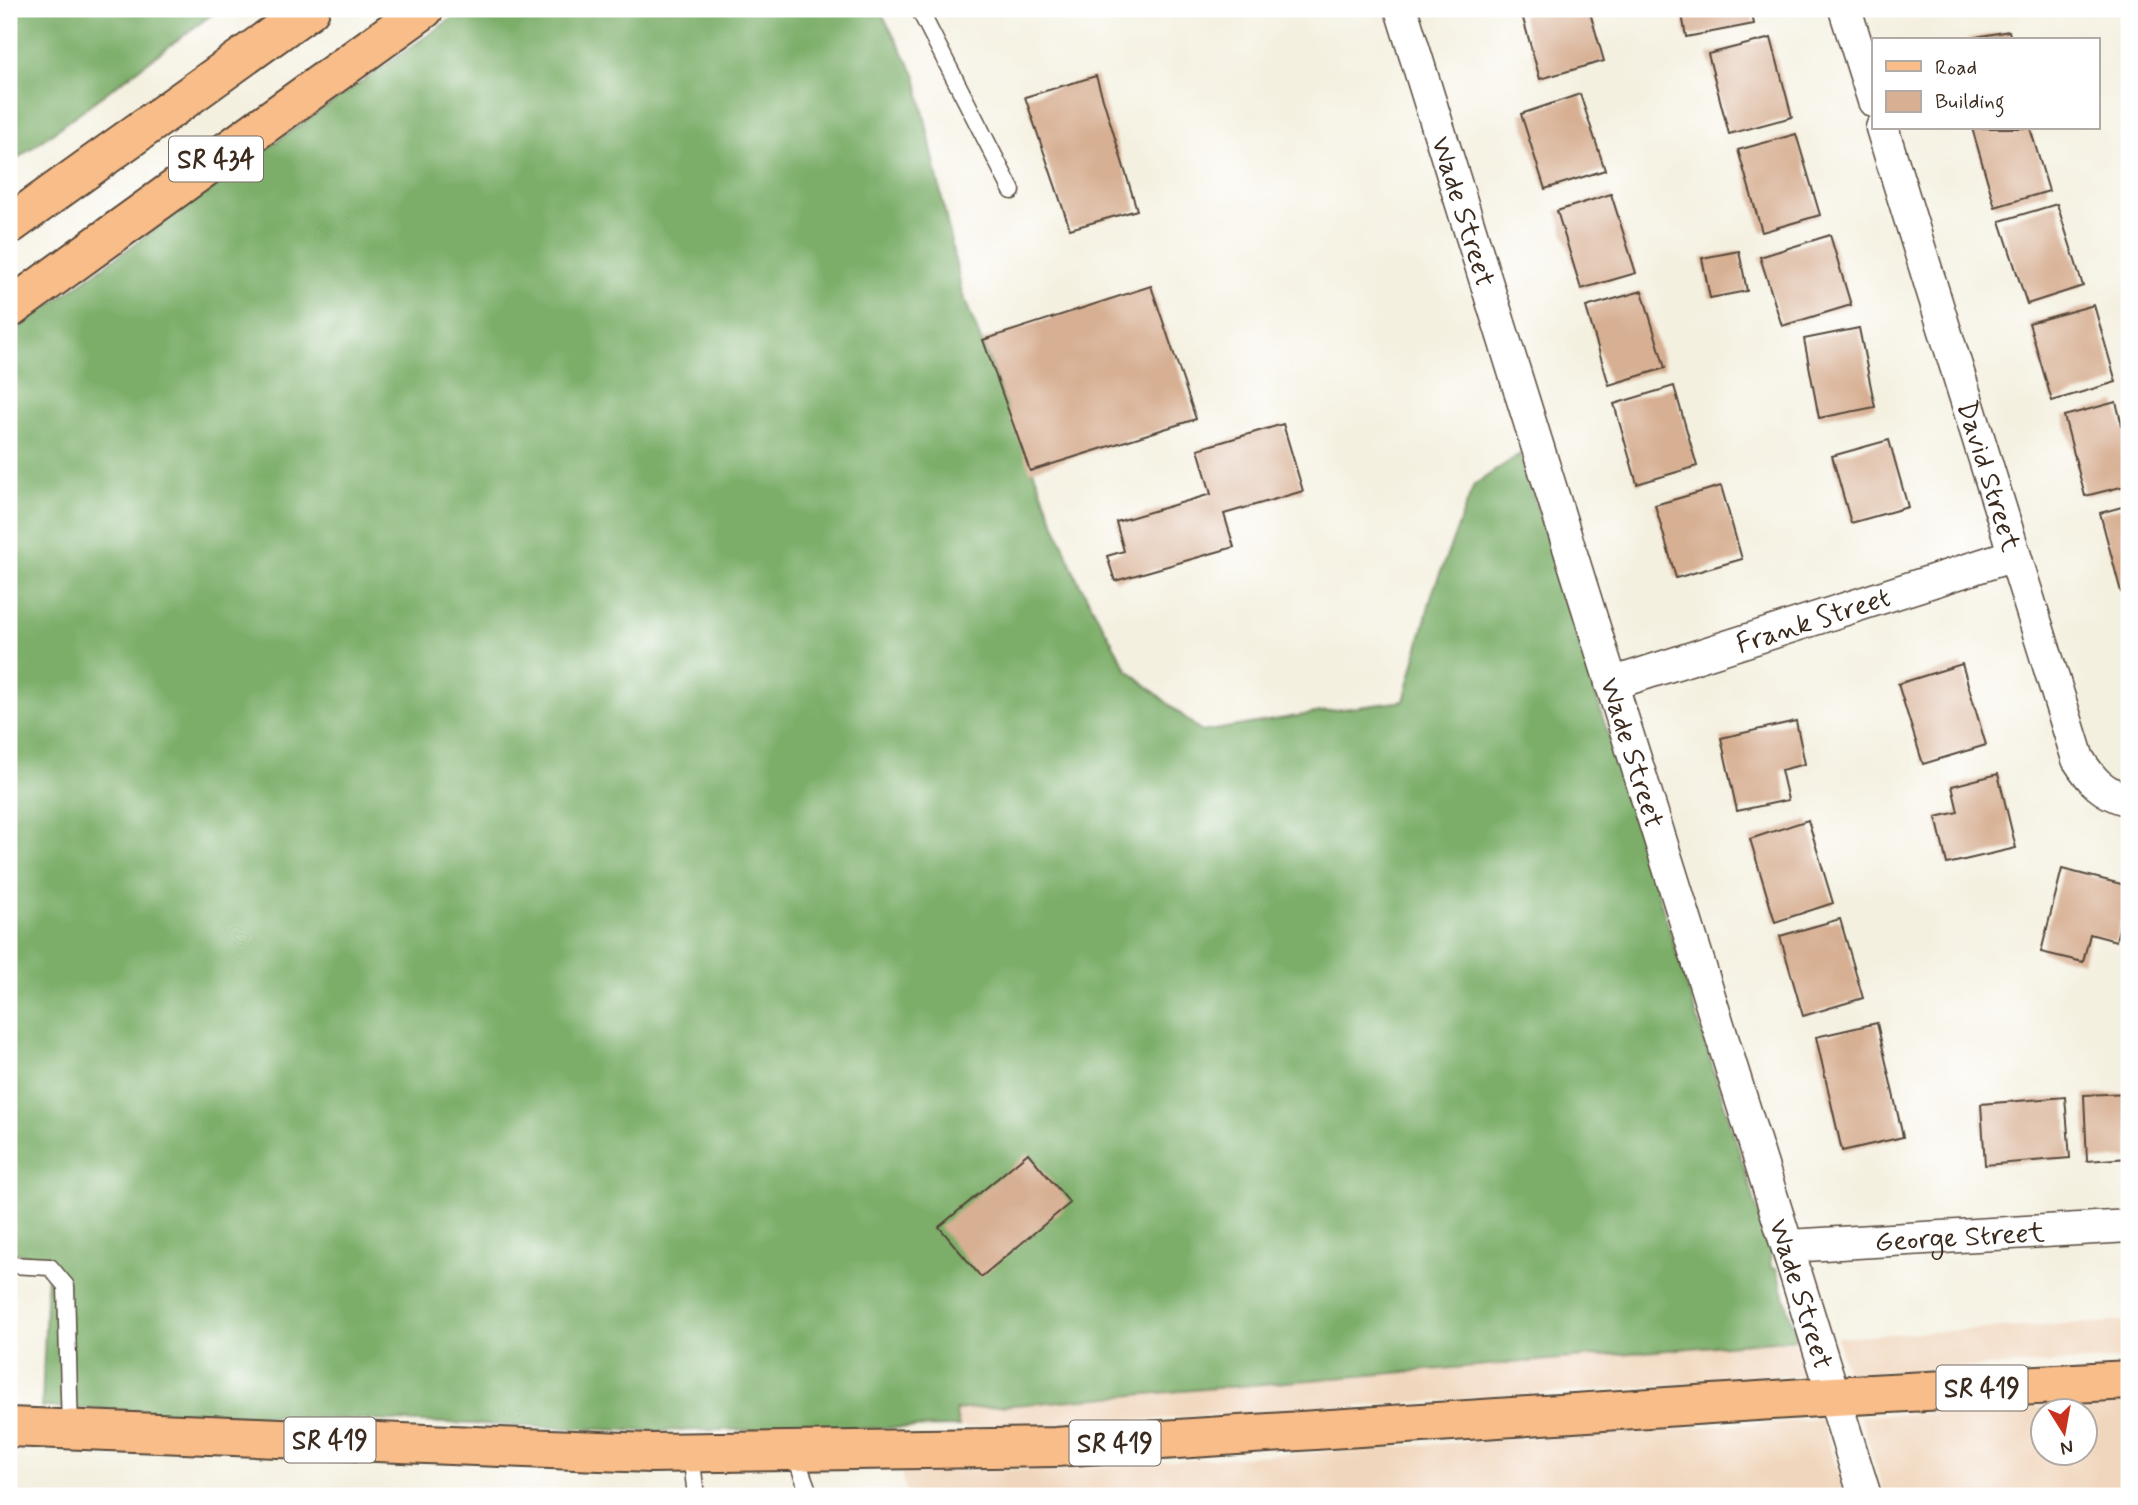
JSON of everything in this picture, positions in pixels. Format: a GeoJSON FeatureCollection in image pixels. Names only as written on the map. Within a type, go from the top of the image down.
{"type":"FeatureCollection","features":[{"type":"Feature","properties":{"kind":"main road","name":"SR 434"},"geometry":{"type":"LineString","coordinates":[[9,225],[310,9]]}},
{"type":"Feature","properties":{"kind":"main road","name":"SR 434"},"geometry":{"type":"LineString","coordinates":[[9,309],[424,9]]}},
{"type":"Feature","properties":{"kind":"main road","name":"SR 419"},"geometry":{"type":"LineString","coordinates":[[9,1427],[650,1453],[1055,1447],[1834,1396],[2129,1380]]}},
{"type":"Feature","properties":{"kind":"street","name":"Wade Street"},"geometry":{"type":"LineString","coordinates":[[1401,9],[1865,1496]]}},
{"type":"Feature","properties":{"kind":"street"},"geometry":{"type":"LineString","coordinates":[[1845,9],[1872,95]]}},
{"type":"Feature","properties":{"kind":"street","name":"David Street"},"geometry":{"type":"LineString","coordinates":[[1883,130],[2078,759],[2093,782],[2129,800]]}},
{"type":"Feature","properties":{"kind":"street","name":"Frank Street"},"geometry":{"type":"LineString","coordinates":[[1611,684],[2014,555]]}},
{"type":"Feature","properties":{"kind":"street","name":"George Street"},"geometry":{"type":"LineString","coordinates":[[1788,1246],[2129,1226]]}},
{"type":"Feature","properties":{"kind":"lane"},"geometry":{"type":"LineString","coordinates":[[919,9],[1012,191]]}},
{"type":"Feature","properties":{"kind":"lane"},"geometry":{"type":"LineString","coordinates":[[9,1265],[50,1267],[66,1286],[70,1430]]}},
{"type":"Feature","properties":{"kind":"lane"},"geometry":{"type":"LineString","coordinates":[[794,1451],[810,1496]]}},
{"type":"Feature","properties":{"kind":"lane"},"geometry":{"type":"LineString","coordinates":[[691,1453],[696,1496]]}},
{"type":"Feature","properties":{"kind":"shaded area"},"geometry":{"type":"Polygon","coordinates":[[[2129,1321],[2129,1359],[1851,1374],[1847,1373],[1836,1337],[2129,1321]]]}},
{"type":"Feature","properties":{"kind":"shaded area"},"geometry":{"type":"Polygon","coordinates":[[[1797,1339],[1808,1376],[1053,1426],[959,1427],[954,1410],[1797,1339]]]}},
{"type":"Feature","properties":{"kind":"shaded area"},"geometry":{"type":"Polygon","coordinates":[[[2129,1402],[2129,1496],[1885,1496],[1860,1416],[2030,1407],[2030,1466],[2100,1466],[2100,1404],[2129,1402]]]}},
{"type":"Feature","properties":{"kind":"shaded area"},"geometry":{"type":"Polygon","coordinates":[[[1821,1419],[1845,1496],[907,1496],[901,1471],[1057,1469],[1821,1419]]]}},
{"type":"Feature","properties":{"kind":"green space"},"geometry":{"type":"Polygon","coordinates":[[[9,9],[219,9],[9,165],[9,9]]]}},
{"type":"Feature","properties":{"kind":"green space"},"geometry":{"type":"Polygon","coordinates":[[[465,9],[879,9],[916,76],[962,293],[1077,579],[1127,669],[1202,732],[1404,701],[1432,594],[1474,485],[1520,454],[1770,1250],[1771,1268],[1776,1268],[1797,1339],[955,1410],[959,1427],[646,1431],[42,1407],[47,1274],[26,1255],[9,1252],[9,335],[465,9]]]}},
{"type":"Feature","properties":{"kind":"building"},"geometry":{"type":"Polygon","coordinates":[[[1543,9],[1589,9],[1604,61],[1540,79],[1522,15],[1543,9]]]}},
{"type":"Feature","properties":{"kind":"building"},"geometry":{"type":"Polygon","coordinates":[[[1681,9],[1751,9],[1754,24],[1686,37],[1681,9]]]}},
{"type":"Feature","properties":{"kind":"building"},"geometry":{"type":"Polygon","coordinates":[[[2009,31],[2011,38],[1971,38],[2009,31]]]}},
{"type":"Feature","properties":{"kind":"building"},"geometry":{"type":"Polygon","coordinates":[[[1771,38],[1792,117],[1729,134],[1708,54],[1771,38]]]}},
{"type":"Feature","properties":{"kind":"building"},"geometry":{"type":"Polygon","coordinates":[[[1096,76],[1137,210],[1070,229],[1025,97],[1096,76]]]}},
{"type":"Feature","properties":{"kind":"building"},"geometry":{"type":"Polygon","coordinates":[[[1580,94],[1605,170],[1545,189],[1521,114],[1580,94]]]}},
{"type":"Feature","properties":{"kind":"building"},"geometry":{"type":"Polygon","coordinates":[[[1973,130],[2031,130],[2049,191],[1995,207],[1973,130]]]}},
{"type":"Feature","properties":{"kind":"building"},"geometry":{"type":"Polygon","coordinates":[[[1796,134],[1820,215],[1762,232],[1738,150],[1796,134]]]}},
{"type":"Feature","properties":{"kind":"building"},"geometry":{"type":"Polygon","coordinates":[[[1611,194],[1636,273],[1581,289],[1557,211],[1611,194]]]}},
{"type":"Feature","properties":{"kind":"building"},"geometry":{"type":"Polygon","coordinates":[[[2057,204],[2083,286],[2027,304],[2000,221],[2057,204]]]}},
{"type":"Feature","properties":{"kind":"building"},"geometry":{"type":"Polygon","coordinates":[[[1830,235],[1851,305],[1782,326],[1760,257],[1830,235]]]}},
{"type":"Feature","properties":{"kind":"building"},"geometry":{"type":"Polygon","coordinates":[[[1739,251],[1747,291],[1710,298],[1702,258],[1739,251]]]}},
{"type":"Feature","properties":{"kind":"building"},"geometry":{"type":"Polygon","coordinates":[[[1151,286],[1196,419],[1030,471],[983,340],[1151,286]]]}},
{"type":"Feature","properties":{"kind":"building"},"geometry":{"type":"Polygon","coordinates":[[[1642,291],[1665,368],[1609,385],[1586,307],[1642,291]]]}},
{"type":"Feature","properties":{"kind":"building"},"geometry":{"type":"Polygon","coordinates":[[[2094,305],[2116,382],[2052,401],[2029,323],[2094,305]]]}},
{"type":"Feature","properties":{"kind":"building"},"geometry":{"type":"Polygon","coordinates":[[[1859,328],[1875,407],[1819,418],[1804,339],[1859,328]]]}},
{"type":"Feature","properties":{"kind":"building"},"geometry":{"type":"Polygon","coordinates":[[[1674,386],[1697,466],[1637,484],[1614,404],[1674,386]]]}},
{"type":"Feature","properties":{"kind":"building"},"geometry":{"type":"Polygon","coordinates":[[[2116,402],[2123,429],[2129,427],[2129,485],[2085,496],[2064,416],[2116,402]]]}},
{"type":"Feature","properties":{"kind":"building"},"geometry":{"type":"Polygon","coordinates":[[[1283,424],[1303,491],[1224,514],[1234,547],[1115,581],[1107,556],[1124,551],[1116,522],[1211,494],[1198,449],[1283,424]]]}},
{"type":"Feature","properties":{"kind":"building"},"geometry":{"type":"Polygon","coordinates":[[[1889,440],[1908,507],[1851,523],[1832,456],[1889,440]]]}},
{"type":"Feature","properties":{"kind":"building"},"geometry":{"type":"Polygon","coordinates":[[[1721,486],[1742,559],[1676,578],[1655,505],[1721,486]]]}},
{"type":"Feature","properties":{"kind":"building"},"geometry":{"type":"Polygon","coordinates":[[[2129,505],[2129,590],[2121,592],[2100,513],[2129,505]]]}},
{"type":"Feature","properties":{"kind":"building"},"geometry":{"type":"Polygon","coordinates":[[[1962,664],[1986,745],[1923,764],[1898,684],[1962,664]]]}},
{"type":"Feature","properties":{"kind":"building"},"geometry":{"type":"Polygon","coordinates":[[[1796,721],[1805,764],[1781,770],[1788,800],[1737,811],[1721,738],[1796,721]]]}},
{"type":"Feature","properties":{"kind":"building"},"geometry":{"type":"Polygon","coordinates":[[[1998,774],[2016,848],[1947,864],[1936,817],[1958,812],[1952,786],[1998,774]]]}},
{"type":"Feature","properties":{"kind":"building"},"geometry":{"type":"Polygon","coordinates":[[[1808,820],[1833,903],[1775,922],[1750,839],[1808,820]]]}},
{"type":"Feature","properties":{"kind":"building"},"geometry":{"type":"Polygon","coordinates":[[[2062,869],[2129,886],[2116,941],[2090,934],[2083,962],[2041,952],[2062,869]]]}},
{"type":"Feature","properties":{"kind":"building"},"geometry":{"type":"Polygon","coordinates":[[[1840,919],[1863,998],[1803,1016],[1780,936],[1840,919]]]}},
{"type":"Feature","properties":{"kind":"building"},"geometry":{"type":"Polygon","coordinates":[[[1877,1023],[1903,1137],[1842,1151],[1816,1037],[1877,1023]]]}},
{"type":"Feature","properties":{"kind":"building"},"geometry":{"type":"Polygon","coordinates":[[[2129,1093],[2129,1158],[2087,1161],[2084,1095],[2129,1093]]]}},
{"type":"Feature","properties":{"kind":"building"},"geometry":{"type":"Polygon","coordinates":[[[2065,1097],[2070,1158],[1985,1165],[1981,1104],[2065,1097]]]}},
{"type":"Feature","properties":{"kind":"building"},"geometry":{"type":"Polygon","coordinates":[[[1028,1153],[1070,1203],[981,1277],[939,1227],[1028,1153]]]}}]}
